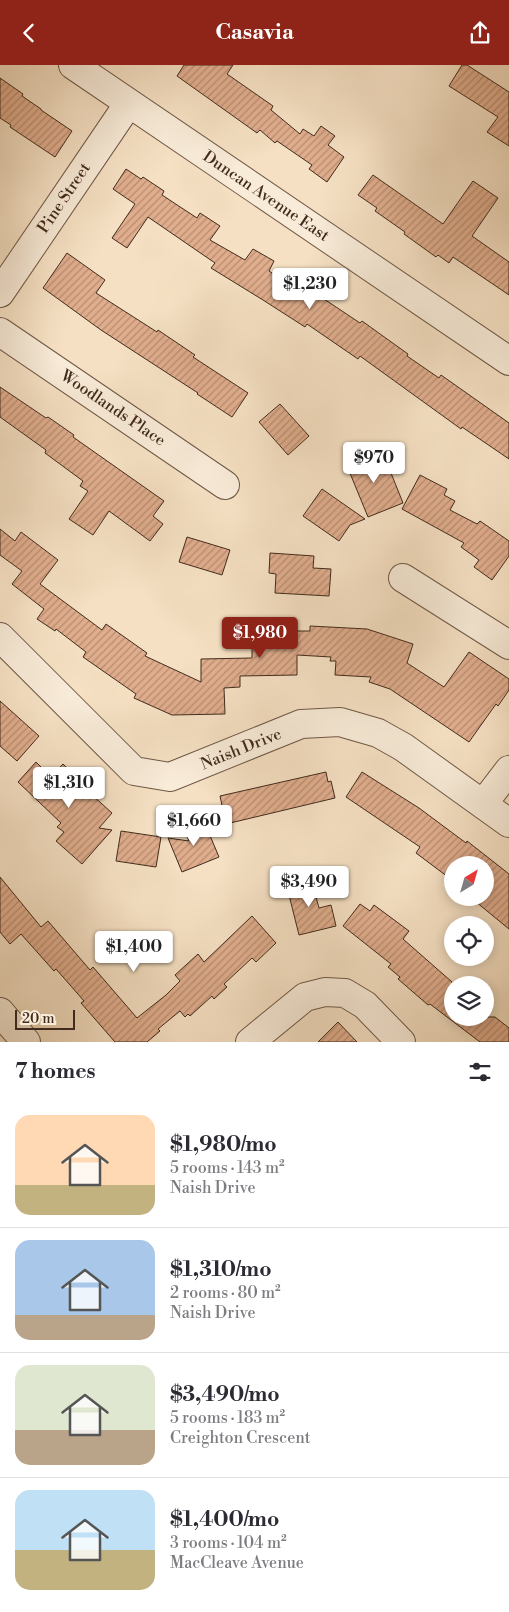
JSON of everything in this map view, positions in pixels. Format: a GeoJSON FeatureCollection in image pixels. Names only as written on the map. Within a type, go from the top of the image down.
{"type":"FeatureCollection","features":[{"type":"Feature","properties":{"kind":"street","name":"Duncan Avenue East"},"geometry":{"type":"LineString","coordinates":[[73,65],[509,361]]}},
{"type":"Feature","properties":{"kind":"street","name":"Pine Street"},"geometry":{"type":"LineString","coordinates":[[0,293],[129,103]]}},
{"type":"Feature","properties":{"kind":"street","name":"Woodlands Place"},"geometry":{"type":"LineString","coordinates":[[0,332],[225,485]]}},
{"type":"Feature","properties":{"kind":"street"},"geometry":{"type":"LineString","coordinates":[[403,577],[509,645]]}},
{"type":"Feature","properties":{"kind":"street","name":"Naish Drive"},"geometry":{"type":"LineString","coordinates":[[0,637],[134,771],[170,777],[301,724],[340,722],[378,733],[403,747],[509,823]]}},
{"type":"Feature","properties":{"kind":"street"},"geometry":{"type":"LineString","coordinates":[[483,804],[509,770]]}},
{"type":"Feature","properties":{"kind":"street"},"geometry":{"type":"LineString","coordinates":[[250,1042],[305,997],[325,992],[345,993],[365,1005],[401,1042]]}},
{"type":"Feature","properties":{"kind":"street"},"geometry":{"type":"LineString","coordinates":[[0,1012],[26,1042]]}},
{"type":"Feature","properties":{"kind":"building"},"geometry":{"type":"Polygon","coordinates":[[[184,65],[233,65],[227,74],[273,106],[271,110],[300,134],[303,129],[314,136],[321,126],[335,136],[328,145],[344,157],[327,182],[309,169],[312,165],[277,141],[275,143],[260,130],[257,133],[177,76],[184,65]]]}},
{"type":"Feature","properties":{"kind":"building"},"geometry":{"type":"Polygon","coordinates":[[[462,65],[467,65],[509,92],[509,146],[487,132],[498,117],[449,86],[462,65]]]}},
{"type":"Feature","properties":{"kind":"building"},"geometry":{"type":"Polygon","coordinates":[[[0,78],[72,131],[55,157],[10,127],[11,125],[0,118],[0,78]]]}},
{"type":"Feature","properties":{"kind":"building"},"geometry":{"type":"Polygon","coordinates":[[[126,169],[141,179],[143,177],[164,191],[162,195],[197,218],[200,213],[220,226],[210,240],[245,260],[253,249],[274,261],[269,271],[301,292],[307,283],[326,296],[324,299],[360,323],[362,321],[408,354],[407,356],[439,378],[441,375],[509,423],[509,459],[462,427],[461,429],[360,356],[358,359],[307,324],[305,327],[211,268],[215,263],[148,217],[127,248],[112,238],[135,204],[113,189],[126,169]]]}},
{"type":"Feature","properties":{"kind":"building"},"geometry":{"type":"Polygon","coordinates":[[[373,175],[443,224],[473,181],[498,198],[472,236],[509,262],[509,295],[453,257],[449,263],[438,255],[436,257],[375,211],[377,208],[358,195],[373,175]]]}},
{"type":"Feature","properties":{"kind":"building"},"geometry":{"type":"Polygon","coordinates":[[[67,253],[105,280],[96,293],[157,332],[158,330],[195,355],[193,357],[248,393],[232,417],[101,330],[43,288],[67,253]]]}},
{"type":"Feature","properties":{"kind":"building"},"geometry":{"type":"Polygon","coordinates":[[[0,387],[74,435],[73,437],[164,501],[153,516],[163,524],[150,541],[109,511],[93,535],[69,519],[88,491],[80,486],[83,481],[45,453],[46,450],[0,417],[0,387]]]}},
{"type":"Feature","properties":{"kind":"building"},"geometry":{"type":"Polygon","coordinates":[[[280,404],[309,436],[288,455],[259,422],[280,404]]]}},
{"type":"Feature","properties":{"kind":"building"},"geometry":{"type":"Polygon","coordinates":[[[365,453],[369,464],[385,458],[403,503],[368,517],[345,461],[365,453]]]}},
{"type":"Feature","properties":{"kind":"building"},"geometry":{"type":"Polygon","coordinates":[[[420,475],[447,489],[444,495],[455,501],[450,510],[477,524],[480,521],[509,541],[509,556],[492,580],[474,567],[479,560],[461,547],[464,543],[402,509],[420,475]]]}},
{"type":"Feature","properties":{"kind":"building"},"geometry":{"type":"Polygon","coordinates":[[[322,489],[365,519],[350,525],[339,541],[303,516],[322,489]]]}},
{"type":"Feature","properties":{"kind":"building"},"geometry":{"type":"Polygon","coordinates":[[[0,529],[15,541],[21,532],[58,560],[40,584],[102,630],[106,624],[147,653],[145,656],[201,682],[201,659],[252,658],[252,642],[277,641],[277,631],[310,631],[310,626],[367,629],[413,644],[407,663],[444,687],[469,652],[509,679],[509,690],[498,706],[496,704],[469,742],[390,689],[369,682],[371,677],[335,675],[336,661],[330,661],[331,657],[297,655],[297,675],[240,676],[240,687],[224,688],[225,714],[172,715],[134,698],[136,694],[83,657],[86,652],[56,629],[55,631],[37,619],[44,609],[12,584],[22,571],[0,555],[0,529]]]}},
{"type":"Feature","properties":{"kind":"building"},"geometry":{"type":"Polygon","coordinates":[[[187,537],[230,550],[222,575],[179,562],[187,537]]]}},
{"type":"Feature","properties":{"kind":"building"},"geometry":{"type":"Polygon","coordinates":[[[270,553],[314,556],[313,568],[331,569],[329,596],[275,593],[276,574],[269,573],[270,553]]]}},
{"type":"Feature","properties":{"kind":"building"},"geometry":{"type":"Polygon","coordinates":[[[0,701],[39,736],[17,761],[0,746],[0,701]]]}},
{"type":"Feature","properties":{"kind":"building"},"geometry":{"type":"Polygon","coordinates":[[[36,762],[51,777],[63,764],[83,783],[81,785],[112,813],[99,828],[112,830],[82,864],[56,841],[64,832],[57,827],[61,823],[18,782],[36,762]]]}},
{"type":"Feature","properties":{"kind":"building"},"geometry":{"type":"Polygon","coordinates":[[[326,772],[328,782],[331,781],[335,798],[226,824],[220,796],[326,772]]]}},
{"type":"Feature","properties":{"kind":"building"},"geometry":{"type":"Polygon","coordinates":[[[362,772],[419,808],[486,856],[444,856],[444,874],[416,853],[420,847],[346,797],[362,772]]]}},
{"type":"Feature","properties":{"kind":"building"},"geometry":{"type":"Polygon","coordinates":[[[203,819],[219,857],[182,872],[168,838],[189,841],[183,827],[203,819]]]}},
{"type":"Feature","properties":{"kind":"building"},"geometry":{"type":"Polygon","coordinates":[[[121,831],[161,837],[156,867],[116,861],[121,831]]]}},
{"type":"Feature","properties":{"kind":"building"},"geometry":{"type":"Polygon","coordinates":[[[494,862],[509,874],[509,929],[481,906],[494,906],[494,862]]]}},
{"type":"Feature","properties":{"kind":"building"},"geometry":{"type":"Polygon","coordinates":[[[310,875],[319,908],[331,905],[336,926],[299,935],[288,891],[292,890],[290,880],[310,875]]]}},
{"type":"Feature","properties":{"kind":"building"},"geometry":{"type":"Polygon","coordinates":[[[0,877],[41,927],[48,921],[90,970],[93,967],[137,1018],[180,981],[175,975],[198,954],[204,962],[252,916],[276,943],[256,962],[252,958],[224,984],[227,987],[214,999],[212,996],[190,1016],[188,1014],[185,1017],[180,1011],[158,1029],[160,1031],[147,1042],[115,1042],[81,1003],[84,1001],[56,969],[54,971],[21,934],[10,944],[0,932],[0,877]]]}},
{"type":"Feature","properties":{"kind":"building"},"geometry":{"type":"Polygon","coordinates":[[[360,904],[370,911],[374,905],[409,931],[403,939],[445,976],[444,1015],[430,1004],[428,1005],[398,979],[400,977],[388,967],[391,964],[343,926],[360,904]]]}},
{"type":"Feature","properties":{"kind":"building"},"geometry":{"type":"Polygon","coordinates":[[[495,1017],[509,1028],[509,1042],[480,1042],[459,1026],[494,1026],[495,1017]]]}},
{"type":"Feature","properties":{"kind":"building"},"geometry":{"type":"Polygon","coordinates":[[[338,1022],[357,1042],[318,1042],[338,1022]]]}}]}
